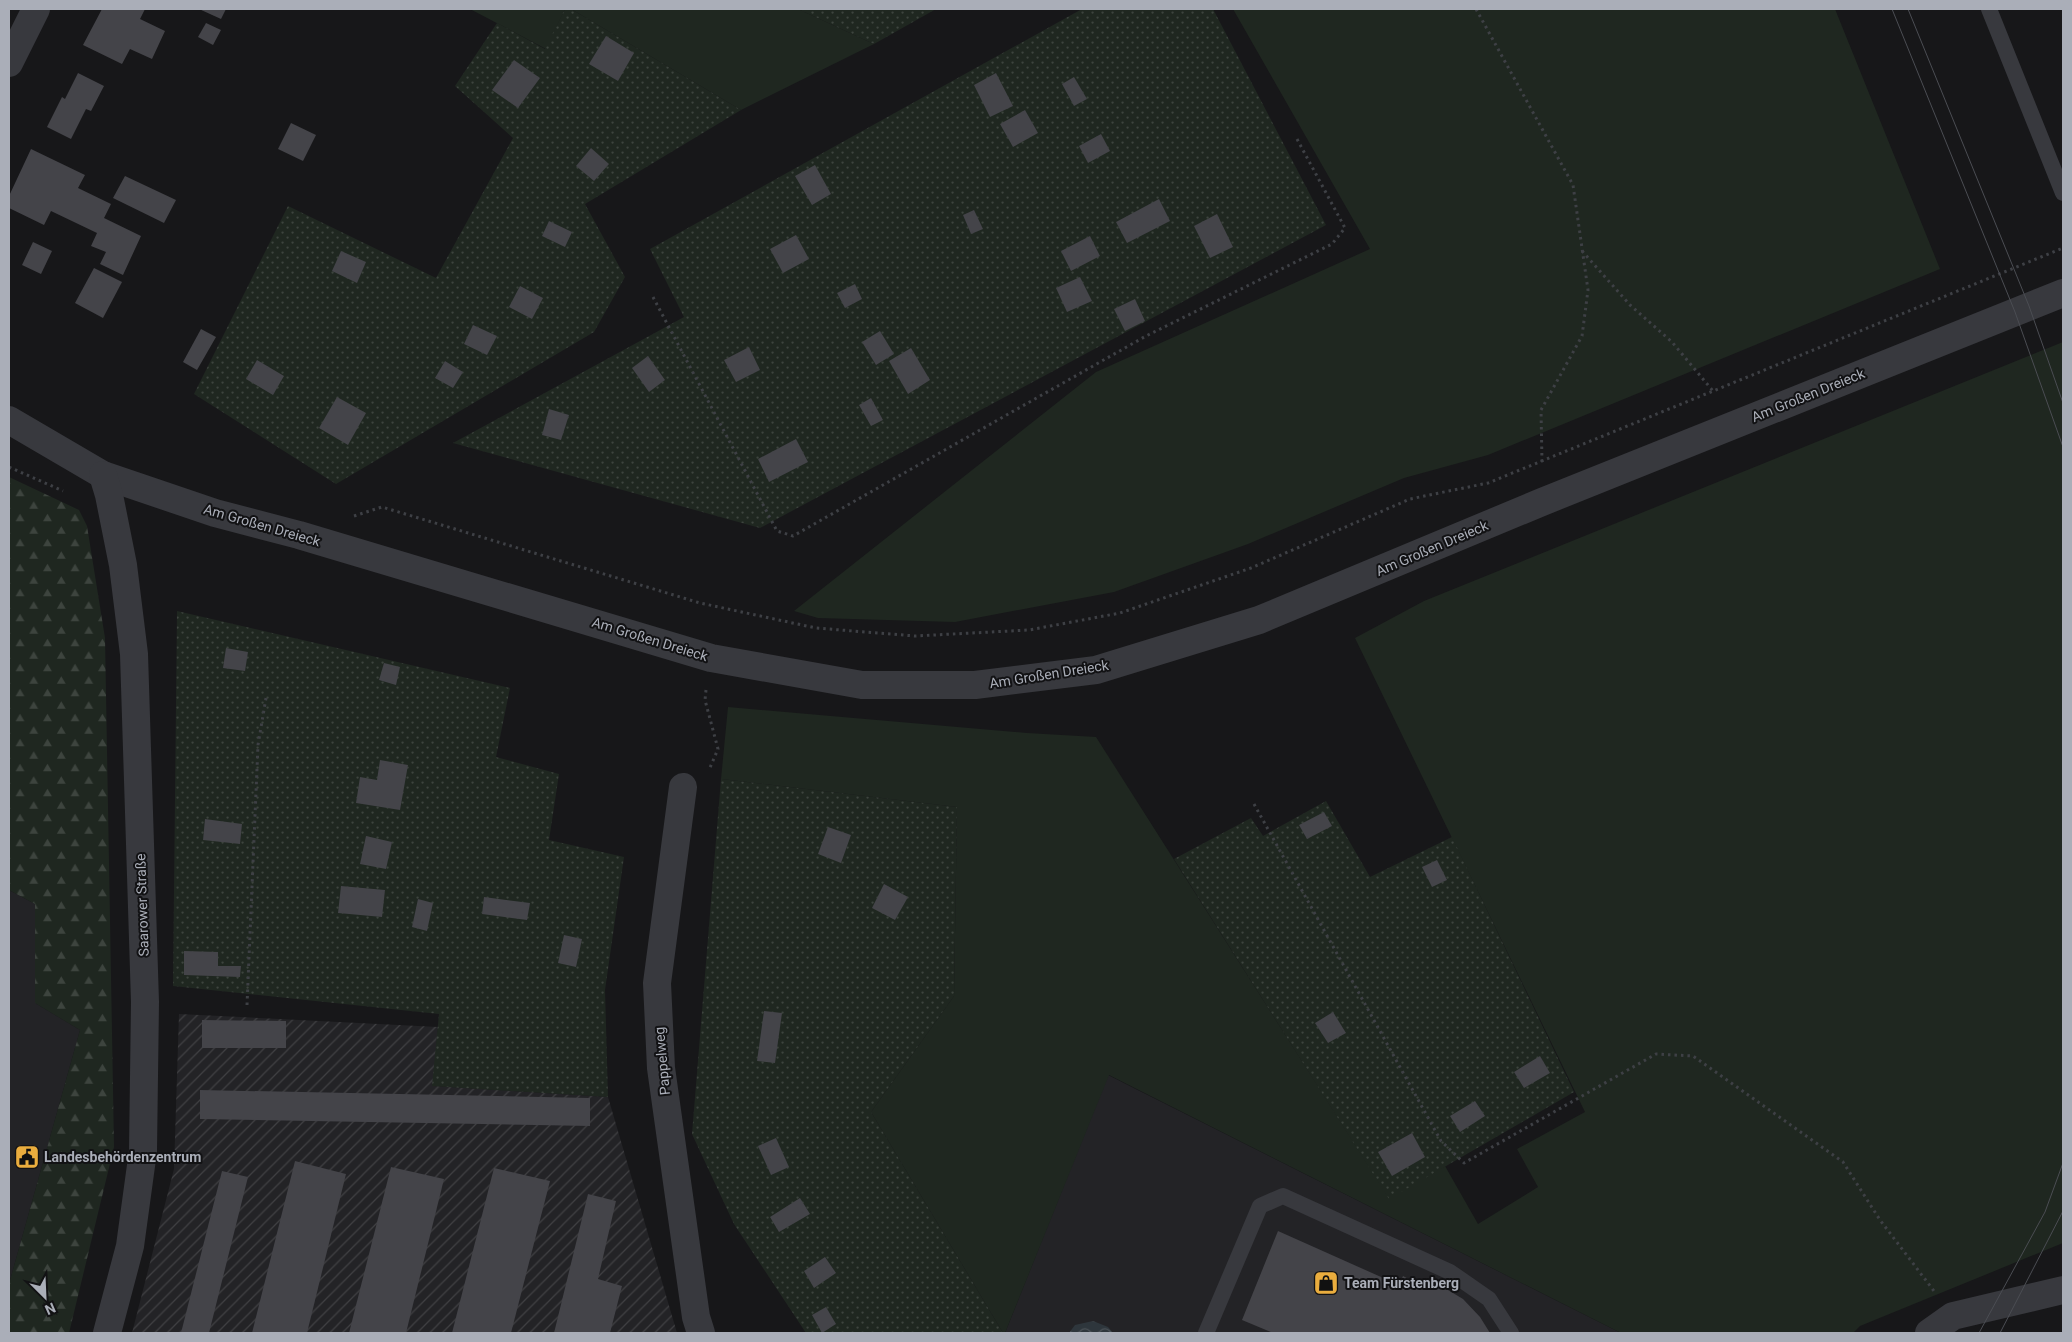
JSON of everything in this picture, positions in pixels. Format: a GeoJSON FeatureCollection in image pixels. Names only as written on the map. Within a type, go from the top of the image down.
{"type":"FeatureCollection","features":[{"type":"Feature","properties":{"kind":"street"},"geometry":{"type":"LineString","coordinates":[[9,63],[36,9]]}},
{"type":"Feature","properties":{"kind":"street","name":"Am Großen Dreieck"},"geometry":{"type":"LineString","coordinates":[[9,420],[103,475],[215,513],[299,535],[711,658],[862,685],[975,685],[1096,670],[1259,620],[1542,502],[2063,292]]}},
{"type":"Feature","properties":{"kind":"street","name":"Saarower Straße"},"geometry":{"type":"LineString","coordinates":[[103,475],[109,494],[123,565],[134,654],[145,1002],[142,1151],[130,1246],[107,1333]]}},
{"type":"Feature","properties":{"kind":"street","name":"Pappelweg"},"geometry":{"type":"LineString","coordinates":[[683,787],[657,982],[661,1068],[696,1317],[701,1333]]}},
{"type":"Feature","properties":{"kind":"street"},"geometry":{"type":"LineString","coordinates":[[1929,1333],[1953,1316],[2063,1290]]}},
{"type":"Feature","properties":{"kind":"lane"},"geometry":{"type":"LineString","coordinates":[[1988,9],[2063,193]]}},
{"type":"Feature","properties":{"kind":"lane"},"geometry":{"type":"LineString","coordinates":[[1206,1333],[1260,1206],[1282,1196],[1450,1272],[1489,1299],[1511,1333]]}},
{"type":"Feature","properties":{"kind":"path"},"geometry":{"type":"LineString","coordinates":[[1476,9],[1573,185],[1588,290],[1582,336],[1541,410],[1542,502]]}},
{"type":"Feature","properties":{"kind":"path"},"geometry":{"type":"LineString","coordinates":[[653,297],[777,531],[793,536],[1146,336],[1332,244],[1345,228],[1297,139]]}},
{"type":"Feature","properties":{"kind":"path"},"geometry":{"type":"LineString","coordinates":[[346,519],[382,507],[700,603],[816,628],[915,636],[1029,630],[1120,612],[1251,568],[1410,499],[1488,483],[2063,248]]}},
{"type":"Feature","properties":{"kind":"path"},"geometry":{"type":"LineString","coordinates":[[1582,251],[1630,305],[1672,342],[1713,391]]}},
{"type":"Feature","properties":{"kind":"path"},"geometry":{"type":"LineString","coordinates":[[683,787],[705,779],[718,749],[705,700],[711,658]]}},
{"type":"Feature","properties":{"kind":"path"},"geometry":{"type":"LineString","coordinates":[[247,1005],[258,745],[266,698]]}},
{"type":"Feature","properties":{"kind":"path"},"geometry":{"type":"LineString","coordinates":[[1254,804],[1441,1141],[1464,1163],[1656,1054],[1693,1056],[1843,1162],[1880,1220],[1953,1316]]}},
{"type":"Feature","properties":{"kind":"shaded area","name":"Landesbehördenzentrum"},"geometry":{"type":"Polygon","coordinates":[[[9,890],[35,904],[35,1003],[80,1030],[9,1284],[9,890]]]}},
{"type":"Feature","properties":{"kind":"shaded area"},"geometry":{"type":"Polygon","coordinates":[[[179,1014],[438,1027],[433,1086],[608,1097],[677,1333],[132,1333],[174,1169],[179,1014]]]}},
{"type":"Feature","properties":{"kind":"shaded area"},"geometry":{"type":"Polygon","coordinates":[[[1108,1075],[1621,1333],[1005,1333],[1108,1075]]]}},
{"type":"Feature","properties":{"kind":"green space"},"geometry":{"type":"Polygon","coordinates":[[[470,9],[565,9],[546,49],[470,9]]]}},
{"type":"Feature","properties":{"kind":"green space"},"geometry":{"type":"Polygon","coordinates":[[[565,9],[571,9],[741,110],[585,204],[625,277],[594,332],[336,484],[194,394],[288,206],[436,278],[513,138],[455,86],[497,23],[545,49],[565,9]]]}},
{"type":"Feature","properties":{"kind":"green space"},"geometry":{"type":"Polygon","coordinates":[[[571,9],[798,9],[874,44],[741,110],[571,9]]]}},
{"type":"Feature","properties":{"kind":"green space"},"geometry":{"type":"Polygon","coordinates":[[[798,9],[936,9],[874,44],[798,9]]]}},
{"type":"Feature","properties":{"kind":"green space"},"geometry":{"type":"Polygon","coordinates":[[[1082,9],[1213,9],[1326,225],[760,528],[453,443],[684,317],[650,249],[1082,9]]]}},
{"type":"Feature","properties":{"kind":"green space"},"geometry":{"type":"Polygon","coordinates":[[[1233,9],[1835,9],[1940,269],[1488,455],[1404,478],[1248,544],[1114,592],[955,622],[818,618],[794,611],[1096,372],[1370,249],[1233,9]]]}},
{"type":"Feature","properties":{"kind":"green space"},"geometry":{"type":"Polygon","coordinates":[[[2063,342],[2063,1243],[1860,1326],[1853,1333],[1621,1333],[1109,1075],[1005,1333],[1003,1333],[871,1112],[954,996],[957,807],[721,779],[728,707],[1027,733],[1096,737],[1389,1198],[1445,1166],[1478,1224],[1538,1187],[1517,1149],[1585,1112],[1355,638],[1424,601],[2063,342]]]}},
{"type":"Feature","properties":{"kind":"green space"},"geometry":{"type":"Polygon","coordinates":[[[9,477],[79,510],[87,526],[105,638],[114,1147],[69,1333],[9,1333],[9,1284],[80,1030],[35,1003],[35,904],[9,890],[9,477]]]}},
{"type":"Feature","properties":{"kind":"green space"},"geometry":{"type":"Polygon","coordinates":[[[177,611],[510,688],[496,757],[559,774],[549,840],[624,857],[605,990],[608,1097],[432,1086],[439,1014],[173,986],[177,611]]]}},
{"type":"Feature","properties":{"kind":"green space"},"geometry":{"type":"Polygon","coordinates":[[[721,779],[957,807],[954,996],[871,1112],[1003,1333],[806,1333],[734,1224],[692,1134],[721,779]]]}},
{"type":"Feature","properties":{"kind":"green space"},"geometry":{"type":"Polygon","coordinates":[[[1326,801],[1370,877],[1452,837],[1574,1092],[1389,1199],[1174,859],[1251,818],[1263,836],[1326,801]]]}},
{"type":"Feature","properties":{"kind":"water"},"geometry":{"type":"Polygon","coordinates":[[[1093,1321],[1108,1327],[1113,1333],[1069,1333],[1075,1325],[1093,1321]]]}},
{"type":"Feature","properties":{"kind":"building"},"geometry":{"type":"Polygon","coordinates":[[[102,9],[145,9],[140,19],[165,31],[152,59],[130,49],[122,64],[83,45],[102,9]]]}},
{"type":"Feature","properties":{"kind":"building"},"geometry":{"type":"Polygon","coordinates":[[[199,9],[226,9],[221,19],[199,9]]]}},
{"type":"Feature","properties":{"kind":"building"},"geometry":{"type":"Polygon","coordinates":[[[206,23],[221,30],[213,45],[198,37],[206,23]]]}},
{"type":"Feature","properties":{"kind":"building"},"geometry":{"type":"Polygon","coordinates":[[[606,36],[634,53],[618,81],[589,64],[606,36]]]}},
{"type":"Feature","properties":{"kind":"building"},"geometry":{"type":"Polygon","coordinates":[[[514,60],[540,78],[518,108],[492,90],[514,60]]]}},
{"type":"Feature","properties":{"kind":"building"},"geometry":{"type":"Polygon","coordinates":[[[78,73],[104,86],[91,111],[86,109],[71,139],[47,127],[62,97],[65,99],[78,73]]]}},
{"type":"Feature","properties":{"kind":"building"},"geometry":{"type":"Polygon","coordinates":[[[996,73],[1013,106],[990,117],[974,85],[996,73]]]}},
{"type":"Feature","properties":{"kind":"building"},"geometry":{"type":"Polygon","coordinates":[[[1074,77],[1087,99],[1074,106],[1062,84],[1074,77]]]}},
{"type":"Feature","properties":{"kind":"building"},"geometry":{"type":"Polygon","coordinates":[[[1025,110],[1038,133],[1013,147],[1000,124],[1025,110]]]}},
{"type":"Feature","properties":{"kind":"building"},"geometry":{"type":"Polygon","coordinates":[[[291,123],[316,135],[303,161],[278,149],[291,123]]]}},
{"type":"Feature","properties":{"kind":"building"},"geometry":{"type":"Polygon","coordinates":[[[1101,134],[1110,151],[1088,163],[1079,146],[1101,134]]]}},
{"type":"Feature","properties":{"kind":"building"},"geometry":{"type":"Polygon","coordinates":[[[591,148],[609,164],[594,181],[576,166],[591,148]]]}},
{"type":"Feature","properties":{"kind":"building"},"geometry":{"type":"Polygon","coordinates":[[[31,149],[85,175],[78,188],[111,204],[104,218],[141,236],[123,275],[100,264],[106,252],[91,246],[97,233],[51,211],[44,225],[9,208],[9,196],[31,149]]]}},
{"type":"Feature","properties":{"kind":"building"},"geometry":{"type":"Polygon","coordinates":[[[815,165],[831,194],[812,205],[795,176],[815,165]]]}},
{"type":"Feature","properties":{"kind":"building"},"geometry":{"type":"Polygon","coordinates":[[[125,176],[176,200],[164,223],[113,198],[125,176]]]}},
{"type":"Feature","properties":{"kind":"building"},"geometry":{"type":"Polygon","coordinates":[[[1159,199],[1170,221],[1127,243],[1116,222],[1159,199]]]}},
{"type":"Feature","properties":{"kind":"building"},"geometry":{"type":"Polygon","coordinates":[[[974,210],[983,229],[971,234],[963,215],[974,210]]]}},
{"type":"Feature","properties":{"kind":"building"},"geometry":{"type":"Polygon","coordinates":[[[1217,214],[1233,247],[1210,258],[1194,226],[1217,214]]]}},
{"type":"Feature","properties":{"kind":"building"},"geometry":{"type":"Polygon","coordinates":[[[549,221],[572,232],[565,247],[542,236],[549,221]]]}},
{"type":"Feature","properties":{"kind":"building"},"geometry":{"type":"Polygon","coordinates":[[[796,235],[809,259],[783,273],[770,249],[796,235]]]}},
{"type":"Feature","properties":{"kind":"building"},"geometry":{"type":"Polygon","coordinates":[[[1090,236],[1100,256],[1071,271],[1061,251],[1090,236]]]}},
{"type":"Feature","properties":{"kind":"building"},"geometry":{"type":"Polygon","coordinates":[[[33,242],[52,251],[41,274],[22,265],[33,242]]]}},
{"type":"Feature","properties":{"kind":"building"},"geometry":{"type":"Polygon","coordinates":[[[341,251],[366,262],[357,283],[332,271],[341,251]]]}},
{"type":"Feature","properties":{"kind":"building"},"geometry":{"type":"Polygon","coordinates":[[[94,268],[122,282],[103,318],[75,303],[94,268]]]}},
{"type":"Feature","properties":{"kind":"building"},"geometry":{"type":"Polygon","coordinates":[[[1080,277],[1092,301],[1067,312],[1056,288],[1080,277]]]}},
{"type":"Feature","properties":{"kind":"building"},"geometry":{"type":"Polygon","coordinates":[[[855,284],[862,299],[845,308],[837,293],[855,284]]]}},
{"type":"Feature","properties":{"kind":"building"},"geometry":{"type":"Polygon","coordinates":[[[520,286],[543,298],[532,319],[509,307],[520,286]]]}},
{"type":"Feature","properties":{"kind":"building"},"geometry":{"type":"Polygon","coordinates":[[[1135,299],[1145,321],[1125,331],[1114,309],[1135,299]]]}},
{"type":"Feature","properties":{"kind":"building"},"geometry":{"type":"Polygon","coordinates":[[[473,325],[497,336],[487,355],[464,344],[473,325]]]}},
{"type":"Feature","properties":{"kind":"building"},"geometry":{"type":"Polygon","coordinates":[[[201,329],[216,337],[197,370],[183,362],[201,329]]]}},
{"type":"Feature","properties":{"kind":"building"},"geometry":{"type":"Polygon","coordinates":[[[880,331],[894,354],[876,365],[862,342],[880,331]]]}},
{"type":"Feature","properties":{"kind":"building"},"geometry":{"type":"Polygon","coordinates":[[[749,347],[760,370],[736,382],[724,360],[749,347]]]}},
{"type":"Feature","properties":{"kind":"building"},"geometry":{"type":"Polygon","coordinates":[[[911,348],[930,380],[908,394],[889,361],[911,348]]]}},
{"type":"Feature","properties":{"kind":"building"},"geometry":{"type":"Polygon","coordinates":[[[648,356],[665,380],[649,392],[632,368],[648,356]]]}},
{"type":"Feature","properties":{"kind":"building"},"geometry":{"type":"Polygon","coordinates":[[[257,360],[284,376],[273,395],[246,379],[257,360]]]}},
{"type":"Feature","properties":{"kind":"building"},"geometry":{"type":"Polygon","coordinates":[[[445,361],[463,372],[453,388],[435,378],[445,361]]]}},
{"type":"Feature","properties":{"kind":"building"},"geometry":{"type":"Polygon","coordinates":[[[337,397],[366,413],[348,445],[319,428],[337,397]]]}},
{"type":"Feature","properties":{"kind":"building"},"geometry":{"type":"Polygon","coordinates":[[[871,398],[883,420],[871,426],[859,405],[871,398]]]}},
{"type":"Feature","properties":{"kind":"building"},"geometry":{"type":"Polygon","coordinates":[[[549,409],[569,415],[561,440],[542,435],[549,409]]]}},
{"type":"Feature","properties":{"kind":"building"},"geometry":{"type":"Polygon","coordinates":[[[796,439],[808,462],[769,482],[758,459],[796,439]]]}},
{"type":"Feature","properties":{"kind":"building"},"geometry":{"type":"Polygon","coordinates":[[[226,648],[248,652],[245,671],[223,668],[226,648]]]}},
{"type":"Feature","properties":{"kind":"building"},"geometry":{"type":"Polygon","coordinates":[[[384,663],[400,667],[396,685],[379,680],[384,663]]]}},
{"type":"Feature","properties":{"kind":"building"},"geometry":{"type":"Polygon","coordinates":[[[380,760],[408,765],[400,810],[356,803],[360,777],[377,780],[380,760]]]}},
{"type":"Feature","properties":{"kind":"building"},"geometry":{"type":"Polygon","coordinates":[[[1324,812],[1332,826],[1307,839],[1299,825],[1324,812]]]}},
{"type":"Feature","properties":{"kind":"building"},"geometry":{"type":"Polygon","coordinates":[[[205,819],[242,824],[240,844],[203,840],[205,819]]]}},
{"type":"Feature","properties":{"kind":"building"},"geometry":{"type":"Polygon","coordinates":[[[828,827],[851,835],[841,863],[818,854],[828,827]]]}},
{"type":"Feature","properties":{"kind":"building"},"geometry":{"type":"Polygon","coordinates":[[[366,836],[392,842],[386,869],[360,864],[366,836]]]}},
{"type":"Feature","properties":{"kind":"building"},"geometry":{"type":"Polygon","coordinates":[[[1437,860],[1447,880],[1432,887],[1422,867],[1437,860]]]}},
{"type":"Feature","properties":{"kind":"building"},"geometry":{"type":"Polygon","coordinates":[[[884,884],[908,897],[895,920],[872,908],[884,884]]]}},
{"type":"Feature","properties":{"kind":"building"},"geometry":{"type":"Polygon","coordinates":[[[341,886],[385,890],[382,917],[338,913],[341,886]]]}},
{"type":"Feature","properties":{"kind":"building"},"geometry":{"type":"Polygon","coordinates":[[[484,897],[530,903],[527,920],[482,914],[484,897]]]}},
{"type":"Feature","properties":{"kind":"building"},"geometry":{"type":"Polygon","coordinates":[[[418,899],[433,903],[427,931],[412,927],[418,899]]]}},
{"type":"Feature","properties":{"kind":"building"},"geometry":{"type":"Polygon","coordinates":[[[564,935],[582,939],[576,967],[558,963],[564,935]]]}},
{"type":"Feature","properties":{"kind":"building"},"geometry":{"type":"Polygon","coordinates":[[[184,951],[218,952],[218,966],[241,966],[240,977],[184,975],[184,951]]]}},
{"type":"Feature","properties":{"kind":"building"},"geometry":{"type":"Polygon","coordinates":[[[764,1011],[782,1013],[775,1063],[757,1061],[764,1011]]]}},
{"type":"Feature","properties":{"kind":"building"},"geometry":{"type":"Polygon","coordinates":[[[1333,1012],[1346,1033],[1328,1043],[1315,1023],[1333,1012]]]}},
{"type":"Feature","properties":{"kind":"building"},"geometry":{"type":"Polygon","coordinates":[[[202,1020],[286,1021],[286,1048],[202,1048],[202,1020]]]}},
{"type":"Feature","properties":{"kind":"building"},"geometry":{"type":"Polygon","coordinates":[[[1540,1056],[1550,1073],[1524,1088],[1514,1072],[1540,1056]]]}},
{"type":"Feature","properties":{"kind":"building"},"geometry":{"type":"Polygon","coordinates":[[[200,1090],[590,1098],[590,1126],[200,1119],[200,1090]]]}},
{"type":"Feature","properties":{"kind":"building"},"geometry":{"type":"Polygon","coordinates":[[[1475,1101],[1485,1116],[1460,1132],[1450,1116],[1475,1101]]]}},
{"type":"Feature","properties":{"kind":"building"},"geometry":{"type":"Polygon","coordinates":[[[1412,1133],[1425,1157],[1392,1176],[1378,1152],[1412,1133]]]}},
{"type":"Feature","properties":{"kind":"building"},"geometry":{"type":"Polygon","coordinates":[[[776,1138],[789,1167],[771,1175],[758,1146],[776,1138]]]}},
{"type":"Feature","properties":{"kind":"building"},"geometry":{"type":"Polygon","coordinates":[[[295,1161],[346,1174],[307,1333],[252,1333],[295,1161]]]}},
{"type":"Feature","properties":{"kind":"building"},"geometry":{"type":"Polygon","coordinates":[[[391,1167],[444,1179],[406,1333],[349,1333],[391,1167]]]}},
{"type":"Feature","properties":{"kind":"building"},"geometry":{"type":"Polygon","coordinates":[[[494,1168],[550,1181],[511,1333],[452,1333],[494,1168]]]}},
{"type":"Feature","properties":{"kind":"building"},"geometry":{"type":"Polygon","coordinates":[[[222,1171],[248,1177],[209,1333],[181,1333],[222,1171]]]}},
{"type":"Feature","properties":{"kind":"building"},"geometry":{"type":"Polygon","coordinates":[[[588,1194],[616,1201],[598,1279],[622,1286],[610,1333],[554,1333],[588,1194]]]}},
{"type":"Feature","properties":{"kind":"building"},"geometry":{"type":"Polygon","coordinates":[[[800,1198],[810,1214],[779,1232],[770,1217],[800,1198]]]}},
{"type":"Feature","properties":{"kind":"building","name":"Team Fürstenberg"},"geometry":{"type":"Polygon","coordinates":[[[1278,1231],[1399,1285],[1403,1276],[1427,1289],[1433,1281],[1463,1299],[1480,1317],[1490,1333],[1273,1333],[1242,1320],[1278,1231]]]}},
{"type":"Feature","properties":{"kind":"building"},"geometry":{"type":"Polygon","coordinates":[[[825,1257],[836,1273],[814,1288],[804,1271],[825,1257]]]}},
{"type":"Feature","properties":{"kind":"building"},"geometry":{"type":"Polygon","coordinates":[[[826,1307],[836,1324],[822,1333],[812,1315],[826,1307]]]}},
{"type":"Feature","properties":{"kind":"tram line"},"geometry":{"type":"LineString","coordinates":[[1892,9],[2015,312],[2063,447]]}},
{"type":"Feature","properties":{"kind":"tram line"},"geometry":{"type":"LineString","coordinates":[[1908,9],[2029,306],[2063,403]]}},
{"type":"Feature","properties":{"kind":"tram line"},"geometry":{"type":"LineString","coordinates":[[1979,1333],[2045,1212],[2063,1163]]}},
{"type":"Feature","properties":{"kind":"tram line"},"geometry":{"type":"LineString","coordinates":[[2000,1333],[2063,1211]]}},
{"type":"Feature","properties":{"kind":"place","name":"Landesbehördenzentrum"},"geometry":{"type":"Point","coordinates":[27,1157]}},
{"type":"Feature","properties":{"kind":"place","name":"Team Fürstenberg"},"geometry":{"type":"Point","coordinates":[1326,1283]}}]}
